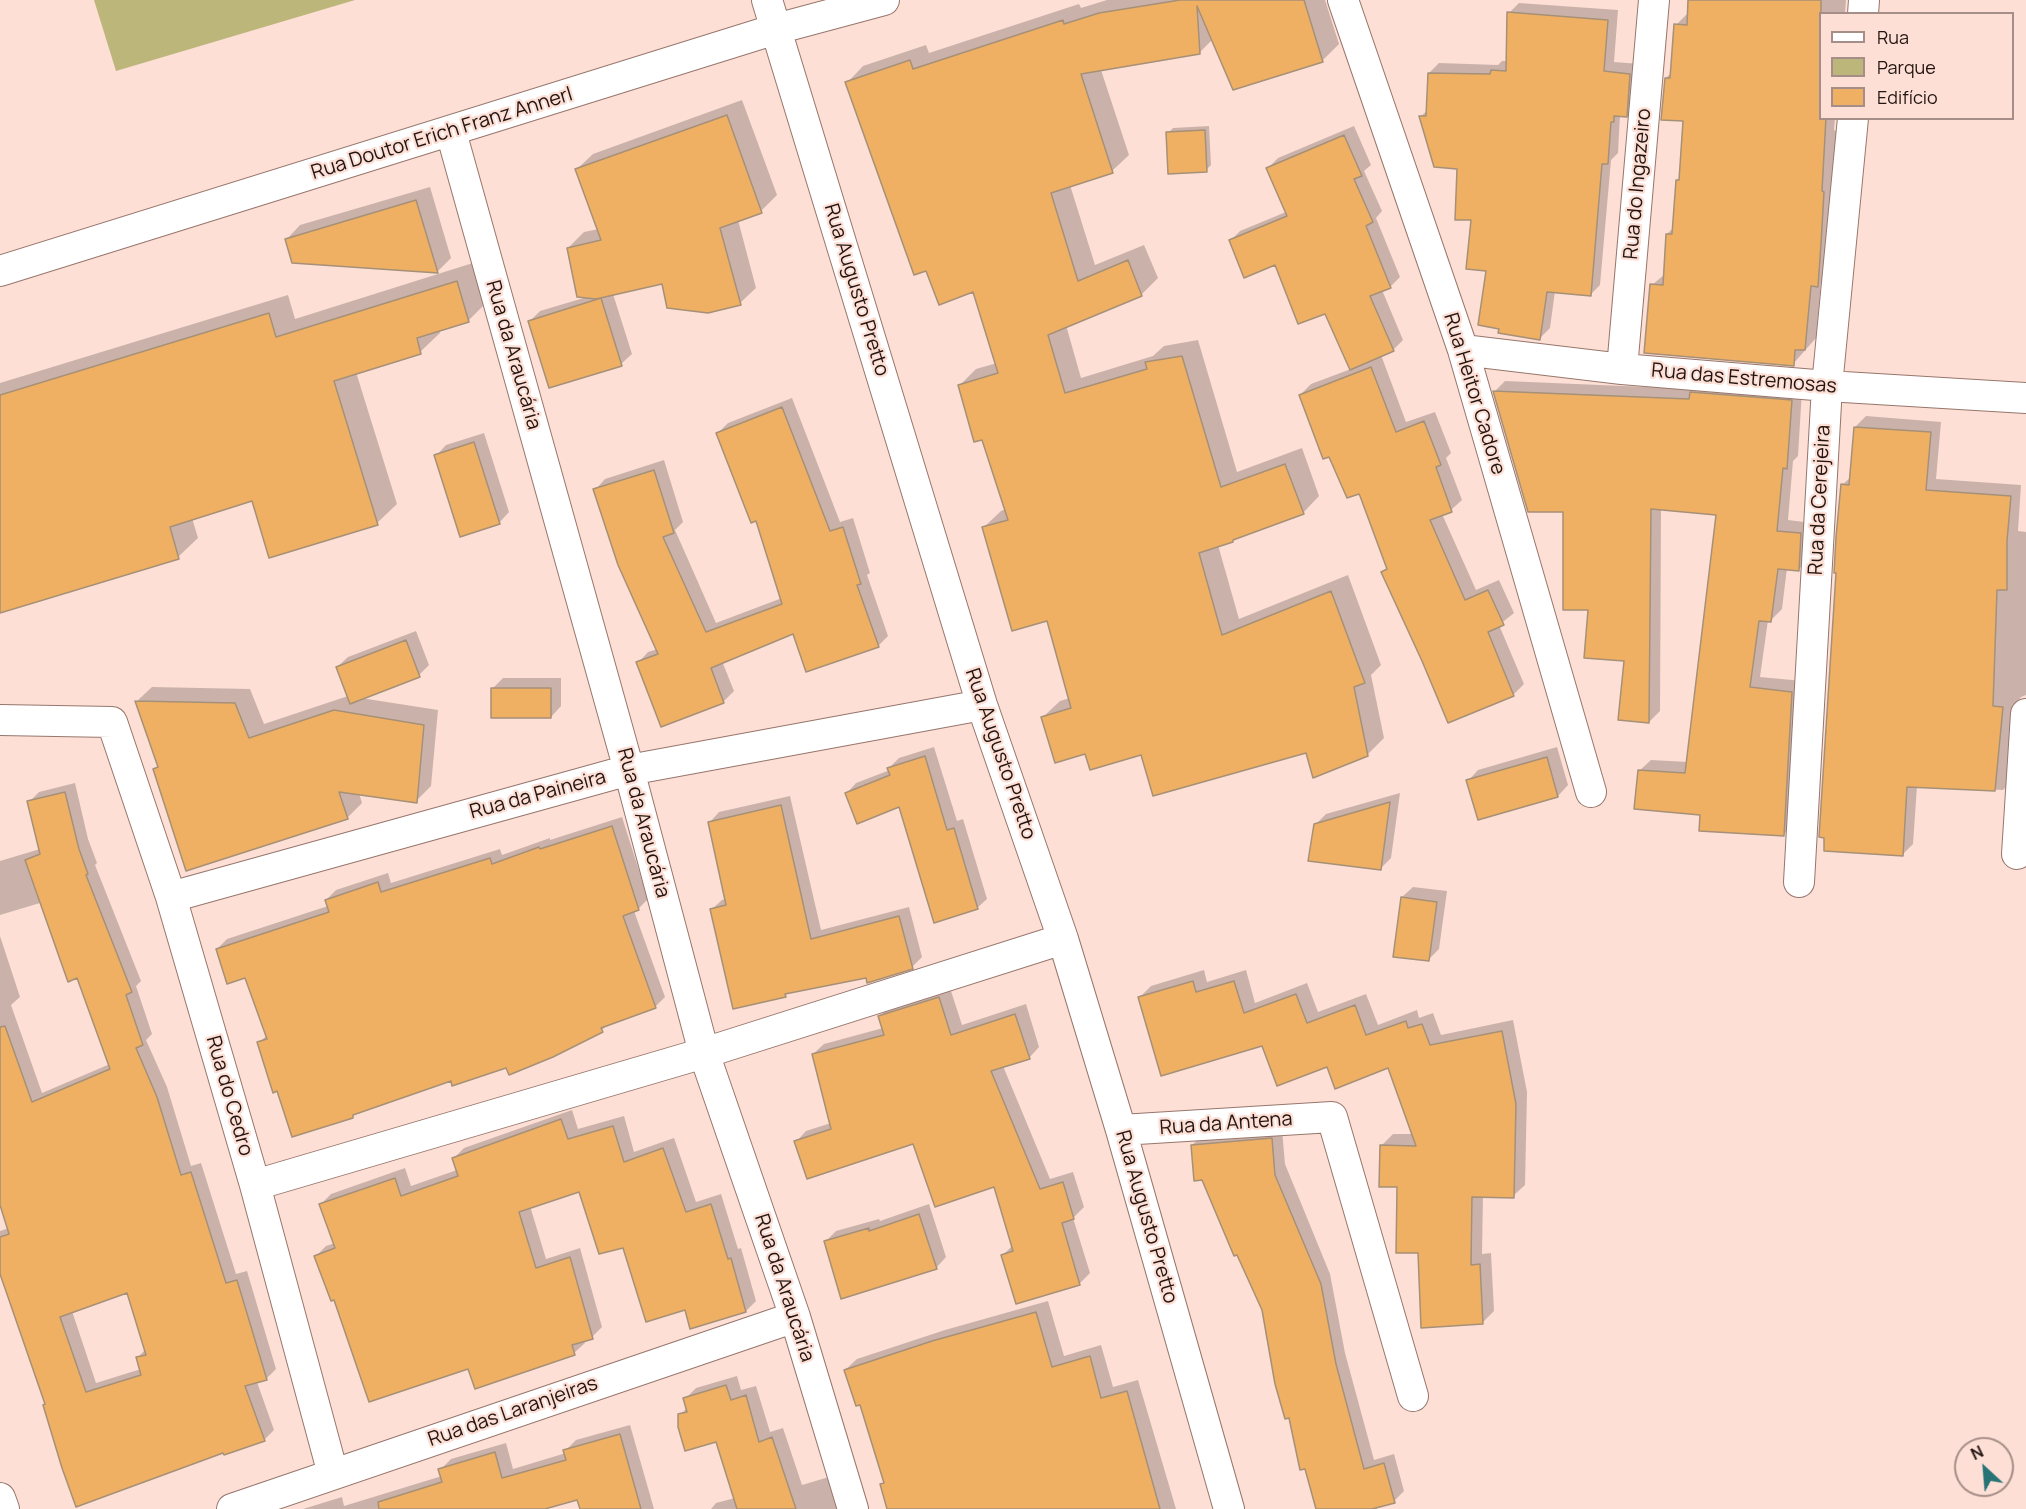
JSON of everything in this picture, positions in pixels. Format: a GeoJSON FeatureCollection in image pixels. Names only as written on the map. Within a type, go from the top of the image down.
{"type":"FeatureCollection","features":[{"type":"Feature","properties":{"kind":"street","name":"Rua Augusto Pretto"},"geometry":{"type":"LineString","coordinates":[[767,0],[982,705],[1063,939],[1121,1131],[1229,1509]]}},
{"type":"Feature","properties":{"kind":"street","name":"Rua Doutor Erich Franz Annerl"},"geometry":{"type":"LineString","coordinates":[[0,271],[776,29],[884,0]]}},
{"type":"Feature","properties":{"kind":"street","name":"Rua Heitor Cadore"},"geometry":{"type":"LineString","coordinates":[[1343,0],[1463,350],[1591,792]]}},
{"type":"Feature","properties":{"kind":"street","name":"Rua do Ingazeiro"},"geometry":{"type":"LineString","coordinates":[[1622,369],[1654,0]]}},
{"type":"Feature","properties":{"kind":"street","name":"Rua da Cerejeira"},"geometry":{"type":"LineString","coordinates":[[1799,882],[1827,386],[1853,120]]}},
{"type":"Feature","properties":{"kind":"street","name":"Rua da Araucária"},"geometry":{"type":"LineString","coordinates":[[451,132],[704,1053],[795,1317],[853,1509]]}},
{"type":"Feature","properties":{"kind":"street","name":"Rua das Estremosas"},"geometry":{"type":"LineString","coordinates":[[1463,350],[1622,369],[1827,386],[2026,398]]}},
{"type":"Feature","properties":{"kind":"street","name":"Rua da Paineira"},"geometry":{"type":"LineString","coordinates":[[171,897],[628,770],[982,705]]}},
{"type":"Feature","properties":{"kind":"street"},"geometry":{"type":"LineString","coordinates":[[2017,854],[2026,714]]}},
{"type":"Feature","properties":{"kind":"street","name":"Rua do Cedro"},"geometry":{"type":"LineString","coordinates":[[0,720],[112,722],[171,897],[255,1185],[333,1473]]}},
{"type":"Feature","properties":{"kind":"street"},"geometry":{"type":"LineString","coordinates":[[255,1185],[704,1053],[1063,939]]}},
{"type":"Feature","properties":{"kind":"street","name":"Rua da Antena"},"geometry":{"type":"LineString","coordinates":[[1121,1131],[1332,1117],[1413,1396]]}},
{"type":"Feature","properties":{"kind":"street","name":"Rua das Laranjeiras"},"geometry":{"type":"LineString","coordinates":[[232,1509],[795,1317]]}},
{"type":"Feature","properties":{"kind":"green space"},"geometry":{"type":"Polygon","coordinates":[[[94,0],[355,0],[116,71],[94,0]]]}},
{"type":"Feature","properties":{"kind":"building"},"geometry":{"type":"Polygon","coordinates":[[[1180,0],[1304,0],[1323,62],[1233,90],[1197,6],[1200,54],[1081,74],[1113,173],[1051,193],[1078,281],[1128,260],[1142,296],[1048,335],[1065,393],[1147,369],[1145,362],[1182,356],[1221,487],[1285,464],[1304,514],[1199,553],[1222,635],[1331,591],[1365,683],[1354,687],[1368,756],[1313,778],[1306,753],[1153,796],[1141,755],[1090,770],[1085,754],[1055,763],[1041,717],[1071,708],[1047,621],[1012,631],[982,527],[1008,520],[982,440],[974,442],[958,385],[998,373],[973,292],[939,305],[926,271],[914,275],[845,82],[910,60],[913,69],[1063,20],[1064,24],[1099,13],[1180,0]]]}},
{"type":"Feature","properties":{"kind":"building"},"geometry":{"type":"Polygon","coordinates":[[[1688,0],[1821,0],[1819,120],[1826,120],[1818,287],[1811,286],[1805,350],[1795,350],[1794,366],[1644,353],[1650,284],[1663,285],[1666,234],[1672,234],[1676,180],[1679,180],[1683,121],[1661,120],[1665,78],[1670,78],[1674,24],[1687,25],[1688,0]]]}},
{"type":"Feature","properties":{"kind":"building"},"geometry":{"type":"Polygon","coordinates":[[[1507,12],[1608,20],[1604,71],[1630,74],[1627,117],[1614,116],[1614,122],[1611,122],[1608,164],[1602,164],[1591,296],[1547,292],[1540,340],[1498,333],[1499,329],[1478,325],[1486,271],[1466,269],[1471,220],[1455,220],[1457,169],[1434,167],[1419,116],[1426,116],[1428,73],[1490,74],[1491,70],[1506,71],[1507,12]]]}},
{"type":"Feature","properties":{"kind":"building"},"geometry":{"type":"Polygon","coordinates":[[[727,115],[762,213],[720,228],[741,305],[708,313],[667,308],[662,284],[596,299],[577,297],[567,248],[601,240],[575,169],[727,115]]]}},
{"type":"Feature","properties":{"kind":"building"},"geometry":{"type":"Polygon","coordinates":[[[1205,130],[1207,172],[1168,174],[1166,132],[1205,130]]]}},
{"type":"Feature","properties":{"kind":"building"},"geometry":{"type":"Polygon","coordinates":[[[1344,135],[1362,176],[1354,179],[1373,222],[1366,226],[1391,288],[1370,296],[1394,351],[1350,370],[1325,314],[1298,324],[1275,265],[1244,278],[1229,240],[1287,216],[1266,168],[1344,135]]]}},
{"type":"Feature","properties":{"kind":"building"},"geometry":{"type":"Polygon","coordinates":[[[416,200],[438,273],[292,263],[285,239],[416,200]]]}},
{"type":"Feature","properties":{"kind":"building"},"geometry":{"type":"Polygon","coordinates":[[[457,281],[469,322],[417,338],[421,354],[334,381],[378,525],[269,558],[252,501],[170,527],[179,559],[0,613],[0,395],[269,313],[276,337],[457,281]]]}},
{"type":"Feature","properties":{"kind":"building"},"geometry":{"type":"Polygon","coordinates":[[[601,298],[622,366],[549,388],[528,321],[601,298]]]}},
{"type":"Feature","properties":{"kind":"building"},"geometry":{"type":"Polygon","coordinates":[[[1371,367],[1396,432],[1424,421],[1441,465],[1436,467],[1452,512],[1430,520],[1465,600],[1488,590],[1504,625],[1488,632],[1514,696],[1448,723],[1381,572],[1387,569],[1360,496],[1359,494],[1347,498],[1329,457],[1323,459],[1299,395],[1371,367]]]}},
{"type":"Feature","properties":{"kind":"building"},"geometry":{"type":"Polygon","coordinates":[[[1493,391],[1689,399],[1690,392],[1792,400],[1787,469],[1783,468],[1777,531],[1801,533],[1799,571],[1778,569],[1771,622],[1759,621],[1750,687],[1792,692],[1784,836],[1699,831],[1700,815],[1634,809],[1638,770],[1685,773],[1716,515],[1651,509],[1649,723],[1618,720],[1624,661],[1584,658],[1588,610],[1563,610],[1563,512],[1528,512],[1493,391]]]}},
{"type":"Feature","properties":{"kind":"building"},"geometry":{"type":"Polygon","coordinates":[[[782,407],[830,531],[843,527],[861,584],[857,585],[879,647],[806,672],[793,634],[711,668],[724,703],[661,727],[636,662],[658,654],[618,565],[593,489],[654,470],[674,533],[663,537],[706,632],[782,604],[756,521],[751,523],[716,433],[782,407]]]}},
{"type":"Feature","properties":{"kind":"building"},"geometry":{"type":"Polygon","coordinates":[[[1854,427],[1931,432],[1926,490],[2011,496],[2007,541],[2007,590],[1997,590],[1993,706],[2003,707],[1995,791],[1907,787],[1903,856],[1824,851],[1824,838],[1819,837],[1836,573],[1834,573],[1836,537],[1841,484],[1849,485],[1854,427]]]}},
{"type":"Feature","properties":{"kind":"building"},"geometry":{"type":"Polygon","coordinates":[[[474,442],[500,524],[460,537],[434,455],[474,442]]]}},
{"type":"Feature","properties":{"kind":"building"},"geometry":{"type":"Polygon","coordinates":[[[406,640],[420,677],[350,704],[336,667],[406,640]]]}},
{"type":"Feature","properties":{"kind":"building"},"geometry":{"type":"Polygon","coordinates":[[[491,688],[551,688],[551,718],[491,718],[491,688]]]}},
{"type":"Feature","properties":{"kind":"building"},"geometry":{"type":"Polygon","coordinates":[[[135,701],[235,703],[249,738],[334,710],[424,725],[417,803],[339,792],[348,819],[186,871],[153,769],[158,767],[135,701]]]}},
{"type":"Feature","properties":{"kind":"building"},"geometry":{"type":"Polygon","coordinates":[[[925,756],[947,830],[954,828],[978,909],[934,923],[899,807],[857,824],[845,793],[890,775],[887,768],[925,756]]]}},
{"type":"Feature","properties":{"kind":"building"},"geometry":{"type":"Polygon","coordinates":[[[1547,757],[1558,797],[1478,820],[1466,780],[1547,757]]]}},
{"type":"Feature","properties":{"kind":"building"},"geometry":{"type":"Polygon","coordinates":[[[65,792],[79,849],[88,874],[86,875],[132,992],[126,995],[143,1045],[136,1048],[157,1097],[181,1175],[191,1172],[226,1283],[237,1280],[267,1380],[245,1386],[265,1441],[224,1455],[223,1453],[76,1507],[43,1405],[45,1404],[0,1274],[0,1237],[9,1234],[0,1205],[0,1027],[5,1026],[32,1102],[110,1069],[77,978],[68,982],[25,860],[40,854],[27,801],[65,792]],[[127,1293],[60,1317],[86,1392],[141,1375],[136,1357],[146,1355],[127,1293]]]}},
{"type":"Feature","properties":{"kind":"building"},"geometry":{"type":"Polygon","coordinates":[[[1390,802],[1381,870],[1308,861],[1314,824],[1390,802]]]}},
{"type":"Feature","properties":{"kind":"building"},"geometry":{"type":"Polygon","coordinates":[[[781,805],[811,939],[899,916],[913,969],[867,983],[866,978],[785,994],[786,997],[733,1009],[710,909],[726,905],[708,822],[781,805]]]}},
{"type":"Feature","properties":{"kind":"building"},"geometry":{"type":"Polygon","coordinates":[[[612,826],[639,910],[623,916],[656,1008],[601,1028],[603,1032],[553,1057],[509,1075],[506,1068],[452,1086],[451,1081],[353,1115],[353,1118],[292,1137],[277,1091],[273,1093],[257,1042],[267,1039],[245,978],[227,984],[216,949],[329,912],[325,900],[378,882],[381,892],[490,858],[492,864],[539,847],[540,849],[612,826]]]}},
{"type":"Feature","properties":{"kind":"building"},"geometry":{"type":"Polygon","coordinates":[[[1401,897],[1437,902],[1429,961],[1393,957],[1401,897]]]}},
{"type":"Feature","properties":{"kind":"building"},"geometry":{"type":"Polygon","coordinates":[[[1193,981],[1196,992],[1234,981],[1244,1013],[1296,994],[1307,1023],[1355,1005],[1366,1035],[1406,1021],[1408,1028],[1422,1024],[1430,1045],[1502,1031],[1516,1104],[1514,1198],[1472,1197],[1471,1265],[1480,1264],[1483,1324],[1421,1328],[1418,1253],[1396,1253],[1397,1187],[1379,1187],[1380,1145],[1416,1146],[1388,1068],[1335,1089],[1327,1067],[1277,1086],[1262,1046],[1161,1076],[1138,997],[1193,981]]]}},
{"type":"Feature","properties":{"kind":"building"},"geometry":{"type":"Polygon","coordinates":[[[939,997],[951,1035],[1015,1014],[1030,1059],[991,1071],[1040,1189],[1063,1182],[1074,1219],[1062,1223],[1080,1285],[1016,1304],[1001,1255],[1013,1251],[994,1187],[935,1207],[913,1144],[807,1179],[794,1141],[831,1129],[812,1054],[884,1035],[878,1016],[939,997]]]}},
{"type":"Feature","properties":{"kind":"building"},"geometry":{"type":"Polygon","coordinates":[[[561,1119],[568,1139],[613,1126],[624,1162],[663,1148],[686,1212],[711,1204],[728,1259],[731,1258],[746,1312],[690,1329],[685,1310],[646,1322],[623,1248],[599,1254],[579,1192],[519,1212],[536,1268],[570,1257],[593,1339],[572,1345],[575,1355],[475,1389],[468,1369],[369,1402],[334,1300],[331,1301],[314,1256],[335,1248],[319,1204],[395,1178],[401,1196],[458,1176],[452,1158],[561,1119]]]}},
{"type":"Feature","properties":{"kind":"building"},"geometry":{"type":"Polygon","coordinates":[[[1272,1138],[1275,1175],[1321,1284],[1336,1364],[1364,1469],[1384,1463],[1395,1503],[1372,1509],[1316,1509],[1305,1469],[1300,1470],[1289,1418],[1285,1419],[1275,1384],[1262,1310],[1237,1255],[1234,1256],[1202,1180],[1194,1181],[1191,1145],[1272,1138]]]}},
{"type":"Feature","properties":{"kind":"building"},"geometry":{"type":"Polygon","coordinates":[[[919,1214],[937,1269],[841,1299],[824,1241],[869,1228],[869,1231],[919,1214]]]}},
{"type":"Feature","properties":{"kind":"building"},"geometry":{"type":"Polygon","coordinates":[[[1036,1312],[1052,1367],[1090,1356],[1101,1398],[1127,1391],[1160,1509],[887,1509],[880,1484],[884,1483],[860,1405],[856,1406],[844,1370],[932,1341],[1036,1312]]]}},
{"type":"Feature","properties":{"kind":"building"},"geometry":{"type":"Polygon","coordinates":[[[726,1385],[731,1400],[746,1395],[759,1442],[772,1437],[796,1509],[737,1509],[716,1442],[685,1451],[678,1427],[678,1414],[687,1412],[683,1398],[726,1385]]]}},
{"type":"Feature","properties":{"kind":"building"},"geometry":{"type":"Polygon","coordinates":[[[620,1434],[641,1509],[580,1509],[577,1500],[545,1509],[379,1509],[378,1502],[442,1482],[438,1469],[495,1452],[502,1478],[566,1460],[563,1450],[620,1434]]]}}]}
